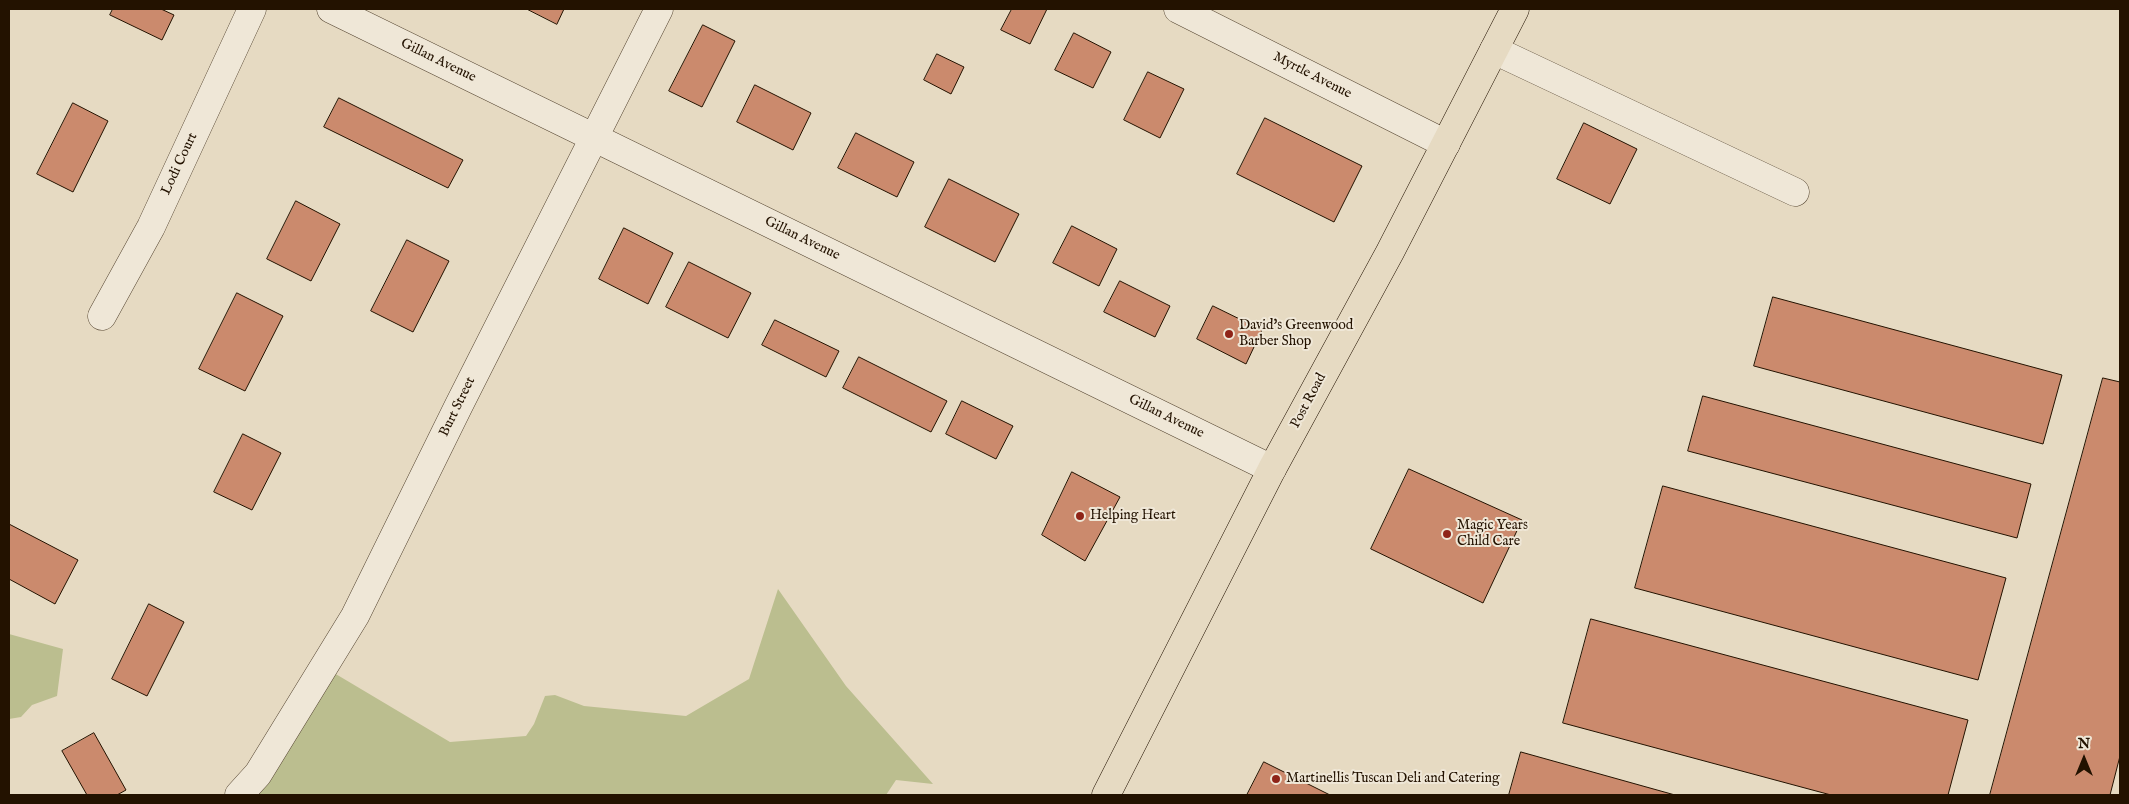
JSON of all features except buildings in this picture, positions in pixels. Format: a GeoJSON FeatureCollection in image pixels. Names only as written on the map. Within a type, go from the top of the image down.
{"type":"FeatureCollection","features":[{"type":"Feature","properties":{"kind":"main road","name":"Post Road"},"geometry":{"type":"LineString","coordinates":[[1106,795],[1272,469],[1446,144],[1514,9]]}},
{"type":"Feature","properties":{"kind":"street","name":"Lodi Court"},"geometry":{"type":"LineString","coordinates":[[102,316],[152,227],[252,9]]}},
{"type":"Feature","properties":{"kind":"street","name":"Gillan Avenue"},"geometry":{"type":"LineString","coordinates":[[331,9],[1272,469]]}},
{"type":"Feature","properties":{"kind":"street","name":"Burt Street"},"geometry":{"type":"LineString","coordinates":[[239,795],[258,774],[355,616],[659,9]]}},
{"type":"Feature","properties":{"kind":"street","name":"Myrtle Avenue"},"geometry":{"type":"LineString","coordinates":[[1178,9],[1446,144]]}},
{"type":"Feature","properties":{"kind":"street"},"geometry":{"type":"LineString","coordinates":[[1494,50],[1795,192]]}},
{"type":"Feature","properties":{"kind":"green space"},"geometry":{"type":"Polygon","coordinates":[[[778,589],[846,686],[933,784],[896,780],[886,795],[241,795],[329,670],[450,742],[526,736],[534,724],[545,696],[555,695],[584,706],[686,716],[749,679],[778,589]]]}},
{"type":"Feature","properties":{"kind":"green space"},"geometry":{"type":"Polygon","coordinates":[[[9,634],[63,649],[57,696],[32,705],[21,717],[9,719],[9,634]]]}},
{"type":"Feature","properties":{"kind":"place","name":"David's Greenwood Barber Shop"},"geometry":{"type":"Point","coordinates":[1229,334]}},
{"type":"Feature","properties":{"kind":"place","name":"Helping Heart"},"geometry":{"type":"Point","coordinates":[1080,516]}},
{"type":"Feature","properties":{"kind":"place","name":"Magic Years Child Care"},"geometry":{"type":"Point","coordinates":[1447,534]}},
{"type":"Feature","properties":{"kind":"place","name":"Martinellis Tuscan Deli and Catering"},"geometry":{"type":"Point","coordinates":[1276,779]}}]}
